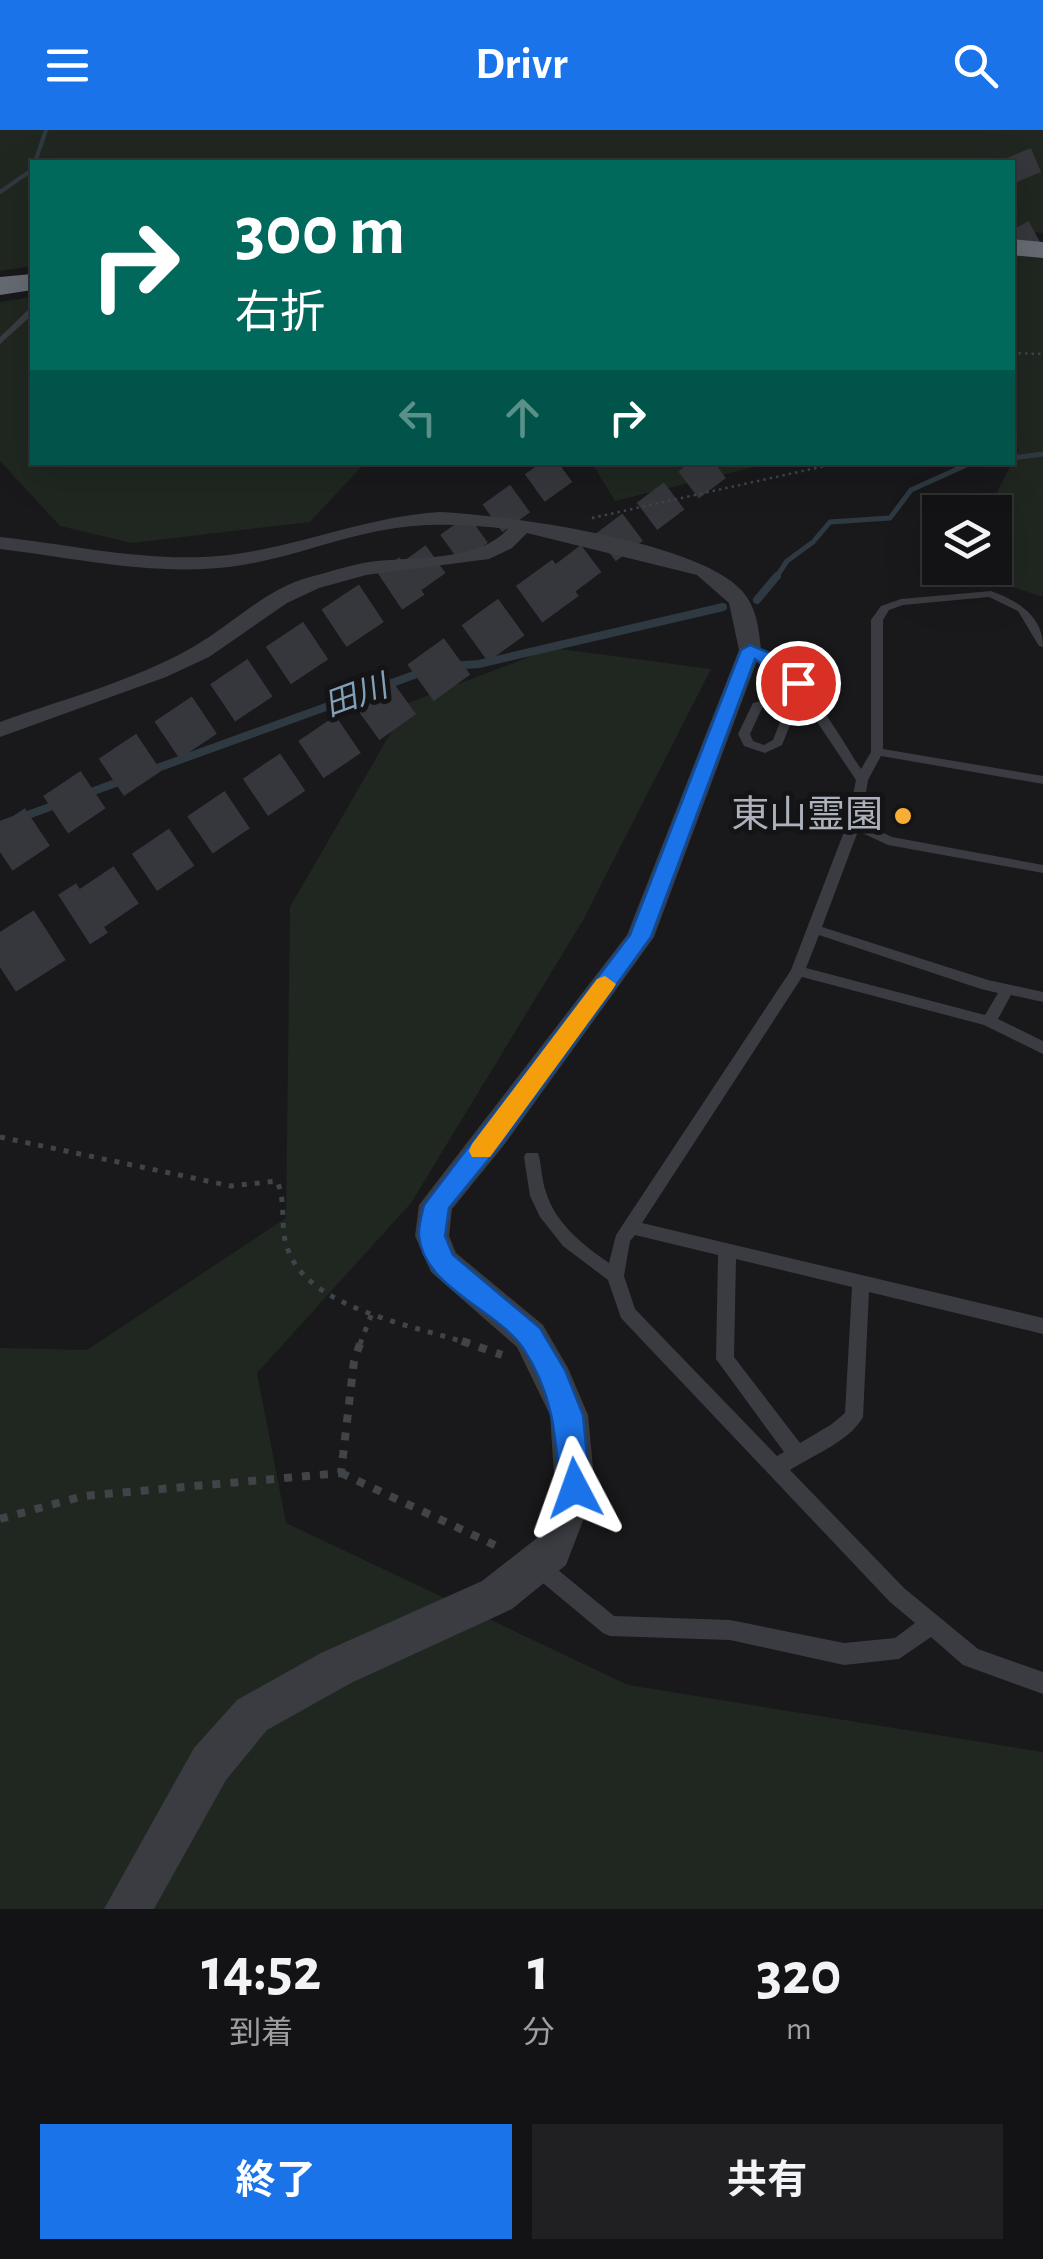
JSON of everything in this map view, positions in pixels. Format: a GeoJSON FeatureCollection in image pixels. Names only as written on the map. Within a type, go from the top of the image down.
{"type":"FeatureCollection","features":[{"type":"Feature","properties":{"kind":"highway"},"geometry":{"type":"LineString","coordinates":[[1015,248],[1043,250]]}},
{"type":"Feature","properties":{"kind":"highway"},"geometry":{"type":"LineString","coordinates":[[0,286],[30,284]]}},
{"type":"Feature","properties":{"kind":"street"},"geometry":{"type":"LineString","coordinates":[[0,543],[207,563],[278,552],[406,519],[453,518],[522,526],[704,571],[729,588],[746,611],[750,650],[640,937],[493,1136],[436,1205],[432,1236],[444,1262],[530,1336],[555,1379],[569,1415],[575,1488],[552,1551],[497,1595],[336,1668],[252,1715],[210,1764],[128,1909]]}},
{"type":"Feature","properties":{"kind":"street"},"geometry":{"type":"LineString","coordinates":[[0,730],[158,672],[200,652],[278,598],[311,583],[365,569],[482,555],[506,544],[522,526]]}},
{"type":"Feature","properties":{"kind":"lane"},"geometry":{"type":"LineString","coordinates":[[0,342],[30,313]]}},
{"type":"Feature","properties":{"kind":"lane"},"geometry":{"type":"LineString","coordinates":[[1043,644],[1035,618],[1011,601],[991,594],[901,602],[885,608],[877,620],[877,752],[862,780],[854,824],[798,971],[622,1240],[615,1276],[627,1313],[897,1595],[971,1657],[1043,1683]]}},
{"type":"Feature","properties":{"kind":"lane"},"geometry":{"type":"LineString","coordinates":[[750,650],[769,659],[799,685],[862,780]]}},
{"type":"Feature","properties":{"kind":"lane"},"geometry":{"type":"LineString","coordinates":[[799,685],[778,742],[765,749],[748,743],[744,734],[757,706],[786,698],[799,685]]}},
{"type":"Feature","properties":{"kind":"lane"},"geometry":{"type":"LineString","coordinates":[[877,752],[1043,780]]}},
{"type":"Feature","properties":{"kind":"lane"},"geometry":{"type":"LineString","coordinates":[[854,824],[888,842],[1043,869]]}},
{"type":"Feature","properties":{"kind":"lane"},"geometry":{"type":"LineString","coordinates":[[814,929],[1007,990],[1043,997]]}},
{"type":"Feature","properties":{"kind":"lane"},"geometry":{"type":"LineString","coordinates":[[798,971],[990,1022],[1043,1048]]}},
{"type":"Feature","properties":{"kind":"lane"},"geometry":{"type":"LineString","coordinates":[[990,1022],[1007,990]]}},
{"type":"Feature","properties":{"kind":"lane"},"geometry":{"type":"LineString","coordinates":[[532,1157],[540,1206],[558,1231],[615,1276]]}},
{"type":"Feature","properties":{"kind":"lane"},"geometry":{"type":"LineString","coordinates":[[631,1227],[1043,1326]]}},
{"type":"Feature","properties":{"kind":"lane"},"geometry":{"type":"LineString","coordinates":[[727,1250],[726,1359],[798,1455]]}},
{"type":"Feature","properties":{"kind":"lane"},"geometry":{"type":"LineString","coordinates":[[774,1468],[854,1417],[861,1282]]}},
{"type":"Feature","properties":{"kind":"lane"},"geometry":{"type":"LineString","coordinates":[[536,1564],[610,1626],[730,1630],[844,1654],[900,1648],[931,1624]]}},
{"type":"Feature","properties":{"kind":"path"},"geometry":{"type":"LineString","coordinates":[[1015,353],[1043,354]]}},
{"type":"Feature","properties":{"kind":"path"},"geometry":{"type":"LineString","coordinates":[[578,521],[830,465]]}},
{"type":"Feature","properties":{"kind":"path"},"geometry":{"type":"LineString","coordinates":[[0,1137],[231,1186],[277,1181],[286,1199],[287,1248],[306,1282],[372,1313],[471,1341],[504,1356]]}},
{"type":"Feature","properties":{"kind":"path"},"geometry":{"type":"LineString","coordinates":[[341,1473],[354,1361],[372,1313]]}},
{"type":"Feature","properties":{"kind":"path"},"geometry":{"type":"LineString","coordinates":[[0,1518],[83,1496],[341,1473],[536,1564]]}},
{"type":"Feature","properties":{"kind":"shaded area"},"geometry":{"type":"Polygon","coordinates":[[[0,130],[1043,130],[1043,233],[1015,230],[1015,160],[30,160],[30,266],[0,271],[0,130]]]}},
{"type":"Feature","properties":{"kind":"shaded area"},"geometry":{"type":"Polygon","coordinates":[[[1015,255],[1043,257],[1043,597],[1007,585],[1012,585],[1012,495],[996,495],[1011,465],[1015,465],[1019,449],[1015,448],[1015,255]]]}},
{"type":"Feature","properties":{"kind":"shaded area"},"geometry":{"type":"Polygon","coordinates":[[[30,297],[30,465],[363,465],[310,522],[132,543],[60,526],[0,461],[0,302],[30,297]]]}},
{"type":"Feature","properties":{"kind":"shaded area"},"geometry":{"type":"Polygon","coordinates":[[[593,465],[763,465],[615,501],[593,465]]]}},
{"type":"Feature","properties":{"kind":"shaded area"},"geometry":{"type":"Polygon","coordinates":[[[553,648],[711,669],[582,922],[411,1203],[257,1373],[286,1523],[628,1685],[1043,1752],[1043,1909],[0,1909],[0,1348],[87,1350],[286,1218],[290,907],[408,703],[553,648]]]}},
{"type":"Feature","properties":{"kind":"waterway"},"geometry":{"type":"LineString","coordinates":[[36,160],[46,130]]}},
{"type":"Feature","properties":{"kind":"waterway"},"geometry":{"type":"LineString","coordinates":[[0,192],[30,171]]}},
{"type":"Feature","properties":{"kind":"waterway","name":"田川"},"geometry":{"type":"LineString","coordinates":[[1015,458],[1043,454]]}},
{"type":"Feature","properties":{"kind":"waterway","name":"田川"},"geometry":{"type":"LineString","coordinates":[[777,576],[787,561],[813,542],[830,522],[890,518],[911,490],[966,465]]}},
{"type":"Feature","properties":{"kind":"waterway","name":"田川"},"geometry":{"type":"LineString","coordinates":[[757,600],[777,576]]}},
{"type":"Feature","properties":{"kind":"waterway","name":"田川"},"geometry":{"type":"LineString","coordinates":[[0,825],[436,667],[479,664],[723,607]]}},
{"type":"Feature","properties":{"kind":"tunnel"},"geometry":{"type":"LineString","coordinates":[[1015,169],[1043,157]]}},
{"type":"Feature","properties":{"kind":"tunnel"},"geometry":{"type":"LineString","coordinates":[[1015,243],[1043,228]]}},
{"type":"Feature","properties":{"kind":"tunnel"},"geometry":{"type":"LineString","coordinates":[[408,579],[567,465]]}},
{"type":"Feature","properties":{"kind":"tunnel"},"geometry":{"type":"LineString","coordinates":[[567,576],[715,465]]}},
{"type":"Feature","properties":{"kind":"tunnel"},"geometry":{"type":"LineString","coordinates":[[0,852],[412,576]]}},
{"type":"Feature","properties":{"kind":"tunnel"},"geometry":{"type":"LineString","coordinates":[[91,909],[365,723],[567,576]]}},
{"type":"Feature","properties":{"kind":"tunnel"},"geometry":{"type":"LineString","coordinates":[[564,579],[567,576]]}},
{"type":"Feature","properties":{"kind":"tunnel"},"geometry":{"type":"LineString","coordinates":[[0,967],[91,909]]}},
{"type":"Feature","properties":{"kind":"slow traffic"},"geometry":{"type":"LineString","coordinates":[[481,1151],[605,984]]}},
{"type":"Feature","properties":{"kind":"place","name":"東山霊園"},"geometry":{"type":"Point","coordinates":[903,816]}},
{"type":"Feature","properties":{"kind":"route"},"geometry":{"type":"LineString","coordinates":[[575,1488],[569,1415],[555,1379],[530,1336],[444,1262],[432,1236],[436,1205],[493,1136],[640,937],[750,650],[769,659],[798,683]]}}]}
